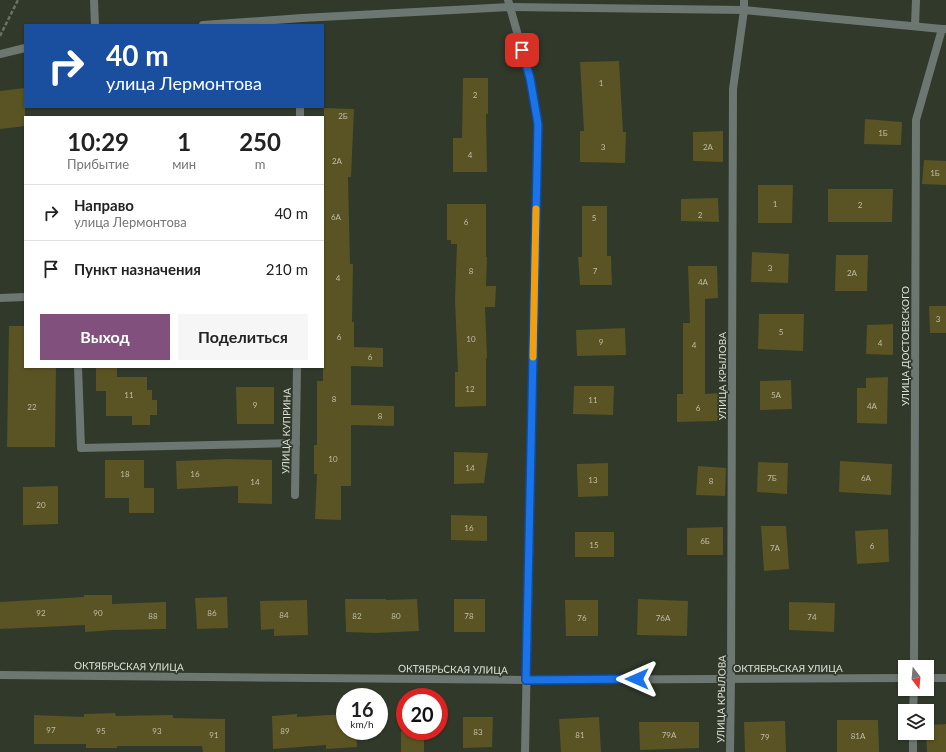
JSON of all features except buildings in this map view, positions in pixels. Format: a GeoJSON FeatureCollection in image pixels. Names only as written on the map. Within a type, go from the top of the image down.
{"type":"FeatureCollection","features":[{"type":"Feature","properties":{"kind":"street"},"geometry":{"type":"LineString","coordinates":[[94,0],[95,24]]}},
{"type":"Feature","properties":{"kind":"street","name":"УЛИЦА КРЫЛОВА"},"geometry":{"type":"LineString","coordinates":[[730,752],[732,678],[733,90],[744,10],[744,0]]}},
{"type":"Feature","properties":{"kind":"street"},"geometry":{"type":"LineString","coordinates":[[914,26],[916,0]]}},
{"type":"Feature","properties":{"kind":"street"},"geometry":{"type":"LineString","coordinates":[[509,3],[530,78],[538,124],[525,752]]}},
{"type":"Feature","properties":{"kind":"street"},"geometry":{"type":"LineString","coordinates":[[236,24],[302,22],[509,3],[744,10],[944,29]]}},
{"type":"Feature","properties":{"kind":"street","name":"УЛИЦА ДОСТОЕВСКОГО"},"geometry":{"type":"LineString","coordinates":[[914,660],[916,120],[944,29]]}},
{"type":"Feature","properties":{"kind":"street"},"geometry":{"type":"LineString","coordinates":[[0,54],[24,48]]}},
{"type":"Feature","properties":{"kind":"street"},"geometry":{"type":"LineString","coordinates":[[0,298],[24,298]]}},
{"type":"Feature","properties":{"kind":"street"},"geometry":{"type":"LineString","coordinates":[[78,368],[81,448],[296,443]]}},
{"type":"Feature","properties":{"kind":"street","name":"УЛИЦА КУПРИНА"},"geometry":{"type":"LineString","coordinates":[[295,495],[297,368]]}},
{"type":"Feature","properties":{"kind":"street","name":"ОКТЯБРЬСКАЯ УЛИЦА"},"geometry":{"type":"LineString","coordinates":[[0,675],[526,680],[898,678]]}},
{"type":"Feature","properties":{"kind":"street"},"geometry":{"type":"LineString","coordinates":[[934,678],[946,678]]}},
{"type":"Feature","properties":{"kind":"street"},"geometry":{"type":"LineString","coordinates":[[913,740],[913,752]]}},
{"type":"Feature","properties":{"kind":"path"},"geometry":{"type":"LineString","coordinates":[[0,36],[18,0]]}},
{"type":"Feature","properties":{"kind":"slow traffic"},"geometry":{"type":"LineString","coordinates":[[533,357],[536,209]]}},
{"type":"Feature","properties":{"kind":"route"},"geometry":{"type":"LineString","coordinates":[[522,50],[530,78],[538,124],[526,680],[637,679]]}}]}
